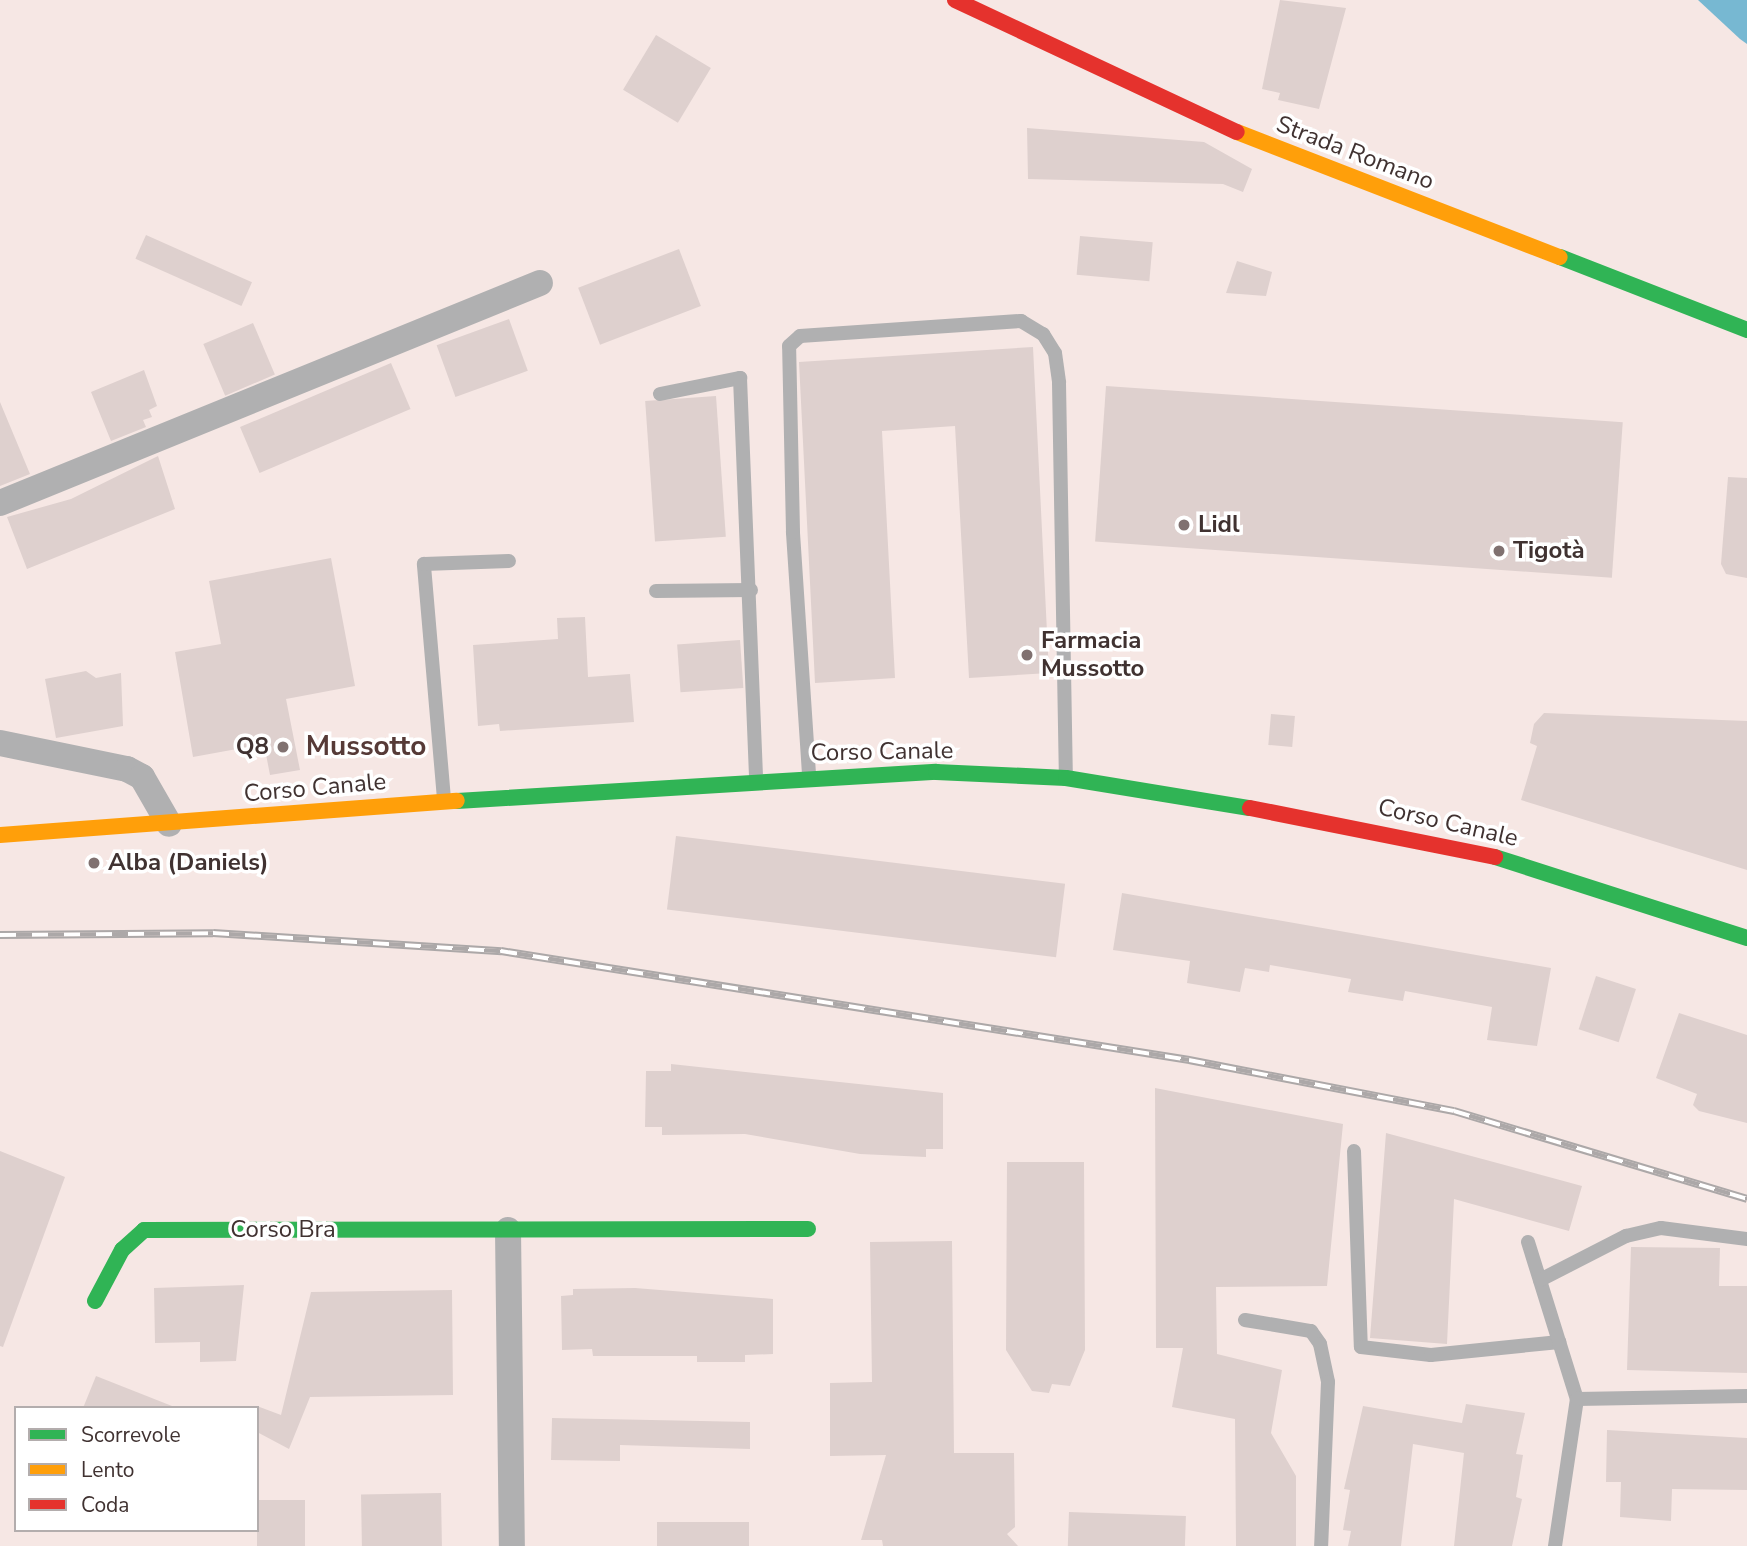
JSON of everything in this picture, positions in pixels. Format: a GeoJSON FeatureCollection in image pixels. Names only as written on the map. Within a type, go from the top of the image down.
{"type":"FeatureCollection","features":[{"type":"Feature","properties":{"kind":"main road","name":"Strada Romano"},"geometry":{"type":"LineString","coordinates":[[955,0],[1205,119],[1747,330]]}},
{"type":"Feature","properties":{"kind":"main road","name":"Corso Canale"},"geometry":{"type":"LineString","coordinates":[[0,835],[169,824],[444,799],[756,778],[1066,778],[1348,824],[1546,869],[1747,937]]}},
{"type":"Feature","properties":{"kind":"main road","name":"Corso Bra"},"geometry":{"type":"LineString","coordinates":[[95,1301],[122,1250],[144,1230],[808,1230]]}},
{"type":"Feature","properties":{"kind":"street"},"geometry":{"type":"LineString","coordinates":[[0,503],[540,283]]}},
{"type":"Feature","properties":{"kind":"street"},"geometry":{"type":"LineString","coordinates":[[0,743],[127,769],[142,777],[169,824]]}},
{"type":"Feature","properties":{"kind":"street"},"geometry":{"type":"LineString","coordinates":[[508,1230],[512,1546]]}},
{"type":"Feature","properties":{"kind":"lane"},"geometry":{"type":"LineString","coordinates":[[810,776],[793,532],[789,346],[800,336],[1021,321],[1043,334],[1055,353],[1059,383],[1066,778]]}},
{"type":"Feature","properties":{"kind":"lane"},"geometry":{"type":"LineString","coordinates":[[660,394],[740,379],[751,590],[756,778]]}},
{"type":"Feature","properties":{"kind":"lane"},"geometry":{"type":"LineString","coordinates":[[444,799],[424,564],[509,561]]}},
{"type":"Feature","properties":{"kind":"lane"},"geometry":{"type":"LineString","coordinates":[[656,591],[751,590]]}},
{"type":"Feature","properties":{"kind":"lane"},"geometry":{"type":"LineString","coordinates":[[1354,1151],[1362,1347],[1432,1355],[1559,1342]]}},
{"type":"Feature","properties":{"kind":"lane"},"geometry":{"type":"LineString","coordinates":[[1541,1280],[1626,1236],[1661,1228],[1695,1228],[1747,1239]]}},
{"type":"Feature","properties":{"kind":"lane"},"geometry":{"type":"LineString","coordinates":[[1528,1242],[1577,1399],[1555,1546]]}},
{"type":"Feature","properties":{"kind":"lane"},"geometry":{"type":"LineString","coordinates":[[1245,1320],[1311,1331],[1320,1344],[1328,1382],[1321,1546]]}},
{"type":"Feature","properties":{"kind":"lane"},"geometry":{"type":"LineString","coordinates":[[1577,1399],[1747,1396]]}},
{"type":"Feature","properties":{"kind":"water"},"geometry":{"type":"Polygon","coordinates":[[[1698,0],[1747,0],[1747,44],[1740,39],[1698,0]]]}},
{"type":"Feature","properties":{"kind":"building"},"geometry":{"type":"Polygon","coordinates":[[[1280,0],[1346,8],[1319,109],[1278,100],[1280,93],[1262,89],[1280,0]]]}},
{"type":"Feature","properties":{"kind":"building"},"geometry":{"type":"Polygon","coordinates":[[[656,35],[711,68],[678,123],[623,90],[656,35]]]}},
{"type":"Feature","properties":{"kind":"building"},"geometry":{"type":"Polygon","coordinates":[[[1027,128],[1204,142],[1252,169],[1243,192],[1223,184],[1028,179],[1027,128]]]}},
{"type":"Feature","properties":{"kind":"building"},"geometry":{"type":"Polygon","coordinates":[[[146,235],[252,282],[241,306],[135,259],[146,235]]]}},
{"type":"Feature","properties":{"kind":"building"},"geometry":{"type":"Polygon","coordinates":[[[1080,236],[1153,242],[1149,281],[1077,275],[1080,236]]]}},
{"type":"Feature","properties":{"kind":"building"},"geometry":{"type":"Polygon","coordinates":[[[679,249],[701,306],[600,345],[578,288],[679,249]]]}},
{"type":"Feature","properties":{"kind":"building"},"geometry":{"type":"Polygon","coordinates":[[[1237,261],[1272,272],[1266,296],[1226,293],[1237,261]]]}},
{"type":"Feature","properties":{"kind":"building"},"geometry":{"type":"Polygon","coordinates":[[[509,319],[528,371],[455,397],[437,345],[509,319]]]}},
{"type":"Feature","properties":{"kind":"building"},"geometry":{"type":"Polygon","coordinates":[[[253,323],[275,375],[225,396],[203,344],[253,323]]]}},
{"type":"Feature","properties":{"kind":"building"},"geometry":{"type":"Polygon","coordinates":[[[1033,347],[1049,673],[969,678],[955,426],[882,431],[895,678],[815,683],[799,362],[1033,347]]]}},
{"type":"Feature","properties":{"kind":"building"},"geometry":{"type":"Polygon","coordinates":[[[391,363],[411,409],[260,473],[240,427],[391,363]]]}},
{"type":"Feature","properties":{"kind":"building"},"geometry":{"type":"Polygon","coordinates":[[[144,370],[157,406],[149,410],[152,417],[143,420],[146,427],[111,441],[91,392],[144,370]]]}},
{"type":"Feature","properties":{"kind":"building"},"geometry":{"type":"Polygon","coordinates":[[[1106,386],[1623,422],[1612,578],[1095,542],[1106,386]]]}},
{"type":"Feature","properties":{"kind":"building"},"geometry":{"type":"Polygon","coordinates":[[[716,396],[726,537],[655,542],[645,401],[716,396]]]}},
{"type":"Feature","properties":{"kind":"building"},"geometry":{"type":"Polygon","coordinates":[[[0,402],[30,474],[0,486],[0,402]]]}},
{"type":"Feature","properties":{"kind":"building"},"geometry":{"type":"Polygon","coordinates":[[[158,456],[175,509],[27,569],[7,517],[71,499],[158,456]]]}},
{"type":"Feature","properties":{"kind":"building"},"geometry":{"type":"Polygon","coordinates":[[[1728,477],[1747,478],[1747,578],[1726,574],[1721,564],[1728,477]]]}},
{"type":"Feature","properties":{"kind":"building"},"geometry":{"type":"Polygon","coordinates":[[[331,558],[355,686],[286,699],[300,770],[270,775],[264,744],[193,757],[175,652],[221,644],[209,581],[331,558]]]}},
{"type":"Feature","properties":{"kind":"building"},"geometry":{"type":"Polygon","coordinates":[[[585,617],[588,677],[630,674],[634,722],[500,731],[499,724],[478,726],[473,645],[558,639],[557,618],[585,617]]]}},
{"type":"Feature","properties":{"kind":"building"},"geometry":{"type":"Polygon","coordinates":[[[740,640],[743,688],[681,692],[677,644],[740,640]]]}},
{"type":"Feature","properties":{"kind":"building"},"geometry":{"type":"Polygon","coordinates":[[[86,671],[96,678],[121,673],[123,726],[56,738],[45,679],[86,671]]]}},
{"type":"Feature","properties":{"kind":"building"},"geometry":{"type":"Polygon","coordinates":[[[1544,713],[1747,721],[1747,870],[1521,800],[1537,746],[1530,743],[1534,724],[1544,713]]]}},
{"type":"Feature","properties":{"kind":"building"},"geometry":{"type":"Polygon","coordinates":[[[1271,714],[1295,716],[1292,747],[1268,745],[1271,714]]]}},
{"type":"Feature","properties":{"kind":"building"},"geometry":{"type":"Polygon","coordinates":[[[676,836],[1065,884],[1056,957],[667,909],[676,836]]]}},
{"type":"Feature","properties":{"kind":"building"},"geometry":{"type":"Polygon","coordinates":[[[1122,893],[1551,968],[1537,1046],[1487,1040],[1492,1007],[1405,991],[1403,1001],[1348,992],[1351,979],[1270,965],[1269,972],[1245,968],[1240,992],[1187,983],[1190,961],[1113,950],[1122,893]]]}},
{"type":"Feature","properties":{"kind":"building"},"geometry":{"type":"Polygon","coordinates":[[[1596,976],[1636,989],[1619,1042],[1579,1029],[1596,976]]]}},
{"type":"Feature","properties":{"kind":"building"},"geometry":{"type":"Polygon","coordinates":[[[1679,1013],[1747,1035],[1747,1123],[1699,1111],[1693,1105],[1697,1094],[1656,1078],[1679,1013]]]}},
{"type":"Feature","properties":{"kind":"building"},"geometry":{"type":"Polygon","coordinates":[[[671,1064],[943,1093],[943,1149],[926,1149],[926,1157],[860,1154],[745,1134],[662,1135],[662,1127],[645,1127],[646,1071],[671,1071],[671,1064]]]}},
{"type":"Feature","properties":{"kind":"building"},"geometry":{"type":"Polygon","coordinates":[[[1155,1088],[1343,1124],[1327,1286],[1216,1287],[1217,1354],[1282,1370],[1271,1433],[1296,1476],[1296,1546],[1236,1546],[1235,1419],[1172,1407],[1183,1348],[1156,1348],[1155,1088]]]}},
{"type":"Feature","properties":{"kind":"building"},"geometry":{"type":"Polygon","coordinates":[[[1386,1133],[1582,1186],[1569,1231],[1454,1199],[1447,1344],[1370,1338],[1386,1133]]]}},
{"type":"Feature","properties":{"kind":"building"},"geometry":{"type":"Polygon","coordinates":[[[0,1151],[65,1177],[3,1347],[0,1346],[0,1151]]]}},
{"type":"Feature","properties":{"kind":"building"},"geometry":{"type":"Polygon","coordinates":[[[1007,1162],[1084,1162],[1085,1350],[1070,1386],[1052,1384],[1049,1393],[1032,1391],[1006,1350],[1007,1162]]]}},
{"type":"Feature","properties":{"kind":"building"},"geometry":{"type":"Polygon","coordinates":[[[952,1241],[954,1453],[1014,1453],[1015,1527],[1007,1534],[1018,1546],[883,1546],[882,1540],[861,1540],[886,1455],[830,1456],[830,1383],[872,1382],[870,1242],[952,1241]]]}},
{"type":"Feature","properties":{"kind":"building"},"geometry":{"type":"Polygon","coordinates":[[[1631,1247],[1720,1248],[1719,1286],[1747,1286],[1747,1373],[1627,1370],[1631,1247]]]}},
{"type":"Feature","properties":{"kind":"building"},"geometry":{"type":"Polygon","coordinates":[[[244,1285],[236,1361],[200,1362],[200,1342],[155,1343],[154,1288],[244,1285]]]}},
{"type":"Feature","properties":{"kind":"building"},"geometry":{"type":"Polygon","coordinates":[[[635,1288],[773,1299],[773,1354],[745,1355],[745,1362],[697,1362],[697,1356],[593,1356],[592,1349],[562,1350],[561,1296],[573,1295],[573,1289],[635,1288]]]}},
{"type":"Feature","properties":{"kind":"building"},"geometry":{"type":"Polygon","coordinates":[[[452,1290],[453,1395],[310,1397],[289,1449],[259,1433],[259,1407],[281,1415],[311,1292],[452,1290]]]}},
{"type":"Feature","properties":{"kind":"building"},"geometry":{"type":"Polygon","coordinates":[[[96,1376],[172,1406],[84,1406],[96,1376]]]}},
{"type":"Feature","properties":{"kind":"building"},"geometry":{"type":"Polygon","coordinates":[[[1466,1404],[1525,1413],[1516,1454],[1523,1455],[1516,1497],[1522,1499],[1512,1546],[1454,1546],[1464,1453],[1413,1444],[1401,1546],[1348,1546],[1351,1531],[1343,1530],[1350,1490],[1344,1489],[1363,1406],[1462,1423],[1466,1404]]]}},
{"type":"Feature","properties":{"kind":"building"},"geometry":{"type":"Polygon","coordinates":[[[552,1418],[750,1422],[750,1449],[620,1445],[620,1461],[551,1460],[552,1418]]]}},
{"type":"Feature","properties":{"kind":"building"},"geometry":{"type":"Polygon","coordinates":[[[1607,1430],[1747,1438],[1747,1490],[1672,1489],[1671,1521],[1620,1517],[1621,1482],[1606,1482],[1607,1430]]]}},
{"type":"Feature","properties":{"kind":"building"},"geometry":{"type":"Polygon","coordinates":[[[441,1493],[442,1546],[362,1546],[361,1494],[441,1493]]]}},
{"type":"Feature","properties":{"kind":"building"},"geometry":{"type":"Polygon","coordinates":[[[259,1500],[305,1500],[305,1546],[257,1546],[259,1500]]]}},
{"type":"Feature","properties":{"kind":"building"},"geometry":{"type":"Polygon","coordinates":[[[1069,1512],[1186,1516],[1185,1546],[1068,1546],[1069,1512]]]}},
{"type":"Feature","properties":{"kind":"building"},"geometry":{"type":"Polygon","coordinates":[[[657,1522],[749,1522],[749,1546],[657,1546],[657,1522]]]}},
{"type":"Feature","properties":{"kind":"railway"},"geometry":{"type":"LineString","coordinates":[[0,935],[213,933],[501,951],[1189,1060],[1454,1111],[1747,1199]]}},
{"type":"Feature","properties":{"kind":"traffic: fast"},"geometry":{"type":"LineString","coordinates":[[1560,257],[1747,330]]}},
{"type":"Feature","properties":{"kind":"traffic: fast"},"geometry":{"type":"LineString","coordinates":[[457,801],[936,772],[1066,778],[1250,808]]}},
{"type":"Feature","properties":{"kind":"traffic: fast"},"geometry":{"type":"LineString","coordinates":[[1495,857],[1747,938]]}},
{"type":"Feature","properties":{"kind":"traffic: fast"},"geometry":{"type":"LineString","coordinates":[[95,1301],[122,1250],[144,1230],[808,1229]]}},
{"type":"Feature","properties":{"kind":"traffic: slow"},"geometry":{"type":"LineString","coordinates":[[1237,132],[1560,257]]}},
{"type":"Feature","properties":{"kind":"traffic: slow"},"geometry":{"type":"LineString","coordinates":[[0,835],[457,801]]}},
{"type":"Feature","properties":{"kind":"traffic: jam"},"geometry":{"type":"LineString","coordinates":[[955,0],[1237,132]]}},
{"type":"Feature","properties":{"kind":"traffic: jam"},"geometry":{"type":"LineString","coordinates":[[1250,808],[1495,857]]}},
{"type":"Feature","properties":{"kind":"place","name":"Lidl"},"geometry":{"type":"Point","coordinates":[1184,525]}},
{"type":"Feature","properties":{"kind":"place","name":"Tigotà"},"geometry":{"type":"Point","coordinates":[1499,551]}},
{"type":"Feature","properties":{"kind":"place","name":"Farmacia Mussotto"},"geometry":{"type":"Point","coordinates":[1027,655]}},
{"type":"Feature","properties":{"kind":"place","name":"Q8"},"geometry":{"type":"Point","coordinates":[283,747]}},
{"type":"Feature","properties":{"kind":"place","name":"Alba (Daniels)"},"geometry":{"type":"Point","coordinates":[94,863]}},
{"type":"Feature","properties":{"kind":"district","name":"Mussotto"},"geometry":{"type":"Point","coordinates":[366,746]}}]}
